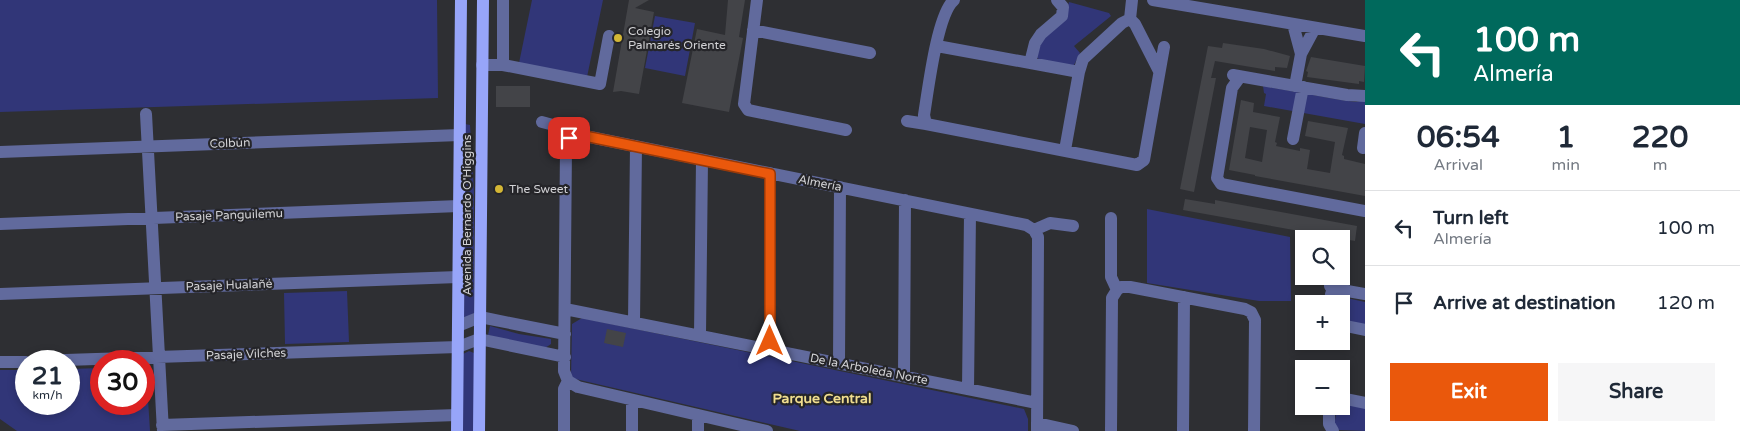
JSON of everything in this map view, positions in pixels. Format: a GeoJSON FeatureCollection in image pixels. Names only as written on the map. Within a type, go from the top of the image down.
{"type":"FeatureCollection","features":[{"type":"Feature","properties":{"kind":"main road","name":"Avenida Bernardo O'Higgins"},"geometry":{"type":"LineString","coordinates":[[457,431],[461,0]]}},
{"type":"Feature","properties":{"kind":"main road","name":"Avenida Bernardo O'Higgins"},"geometry":{"type":"LineString","coordinates":[[479,431],[483,0]]}},
{"type":"Feature","properties":{"kind":"main road"},"geometry":{"type":"LineString","coordinates":[[460,118],[474,124],[481,138]]}},
{"type":"Feature","properties":{"kind":"street"},"geometry":{"type":"LineString","coordinates":[[503,0],[503,65]]}},
{"type":"Feature","properties":{"kind":"street"},"geometry":{"type":"LineString","coordinates":[[757,0],[744,104],[748,110],[846,130]]}},
{"type":"Feature","properties":{"kind":"street"},"geometry":{"type":"LineString","coordinates":[[926,124],[924,115],[944,14],[950,3],[954,0]]}},
{"type":"Feature","properties":{"kind":"street"},"geometry":{"type":"LineString","coordinates":[[1030,63],[1035,43],[1041,34],[1062,16],[1063,7],[1057,0]]}},
{"type":"Feature","properties":{"kind":"street"},"geometry":{"type":"LineString","coordinates":[[1153,0],[1365,36]]}},
{"type":"Feature","properties":{"kind":"street"},"geometry":{"type":"LineString","coordinates":[[908,121],[1137,165],[1144,160],[1160,78],[1159,71],[1135,24],[1131,10]]}},
{"type":"Feature","properties":{"kind":"street"},"geometry":{"type":"LineString","coordinates":[[1065,150],[1079,72],[1084,59],[1122,22],[1131,10]]}},
{"type":"Feature","properties":{"kind":"street"},"geometry":{"type":"LineString","coordinates":[[1293,24],[1301,54],[1293,139]]}},
{"type":"Feature","properties":{"kind":"street"},"geometry":{"type":"LineString","coordinates":[[1301,54],[1315,28]]}},
{"type":"Feature","properties":{"kind":"street"},"geometry":{"type":"LineString","coordinates":[[753,30],[870,53]]}},
{"type":"Feature","properties":{"kind":"street"},"geometry":{"type":"LineString","coordinates":[[482,65],[503,65],[600,84],[609,36]]}},
{"type":"Feature","properties":{"kind":"street"},"geometry":{"type":"LineString","coordinates":[[937,46],[1079,72]]}},
{"type":"Feature","properties":{"kind":"street"},"geometry":{"type":"LineString","coordinates":[[1159,71],[1164,47]]}},
{"type":"Feature","properties":{"kind":"street"},"geometry":{"type":"LineString","coordinates":[[1365,96],[1347,95],[1237,76],[1232,88],[1217,178],[1221,184],[1365,211]]}},
{"type":"Feature","properties":{"kind":"street"},"geometry":{"type":"LineString","coordinates":[[146,114],[163,428],[457,415]]}},
{"type":"Feature","properties":{"kind":"street"},"geometry":{"type":"LineString","coordinates":[[542,122],[554,124],[561,128],[569,138],[566,146],[565,308],[565,374],[568,381],[574,386],[768,431]]}},
{"type":"Feature","properties":{"kind":"street"},"geometry":{"type":"LineString","coordinates":[[1362,148],[1365,133]]}},
{"type":"Feature","properties":{"kind":"street","name":"Colbún"},"geometry":{"type":"LineString","coordinates":[[0,152],[460,135]]}},
{"type":"Feature","properties":{"kind":"street","name":"Almería"},"geometry":{"type":"LineString","coordinates":[[569,138],[580,135],[636,146],[1026,225],[1034,230]]}},
{"type":"Feature","properties":{"kind":"street"},"geometry":{"type":"LineString","coordinates":[[634,322],[636,146]]}},
{"type":"Feature","properties":{"kind":"street"},"geometry":{"type":"LineString","coordinates":[[700,336],[702,160]]}},
{"type":"Feature","properties":{"kind":"street"},"geometry":{"type":"LineString","coordinates":[[770,174],[770,350]]}},
{"type":"Feature","properties":{"kind":"street"},"geometry":{"type":"LineString","coordinates":[[839,363],[840,187]]}},
{"type":"Feature","properties":{"kind":"street"},"geometry":{"type":"LineString","coordinates":[[904,376],[905,200]]}},
{"type":"Feature","properties":{"kind":"street","name":"Pasaje Panguilemu"},"geometry":{"type":"LineString","coordinates":[[0,224],[459,206]]}},
{"type":"Feature","properties":{"kind":"street"},"geometry":{"type":"LineString","coordinates":[[968,389],[970,214]]}},
{"type":"Feature","properties":{"kind":"street"},"geometry":{"type":"LineString","coordinates":[[1110,218],[1111,277],[1116,290]]}},
{"type":"Feature","properties":{"kind":"street"},"geometry":{"type":"LineString","coordinates":[[1073,226],[1050,223],[1034,230],[1038,244],[1037,427],[1073,431]]}},
{"type":"Feature","properties":{"kind":"street","name":"Pasaje Hualañé"},"geometry":{"type":"LineString","coordinates":[[0,294],[458,277]]}},
{"type":"Feature","properties":{"kind":"street"},"geometry":{"type":"LineString","coordinates":[[1111,431],[1112,298],[1116,290],[1121,287],[1130,287],[1245,308],[1253,314],[1255,320],[1254,431]]}},
{"type":"Feature","properties":{"kind":"street"},"geometry":{"type":"LineString","coordinates":[[1333,295],[1340,289],[1365,294]]}},
{"type":"Feature","properties":{"kind":"street"},"geometry":{"type":"LineString","coordinates":[[1183,431],[1184,297]]}},
{"type":"Feature","properties":{"kind":"street","name":"De la Arboleda Norte"},"geometry":{"type":"LineString","coordinates":[[565,308],[1038,403]]}},
{"type":"Feature","properties":{"kind":"street"},"geometry":{"type":"LineString","coordinates":[[458,326],[480,317],[565,328],[583,312]]}},
{"type":"Feature","properties":{"kind":"street"},"geometry":{"type":"LineString","coordinates":[[1350,327],[1365,330]]}},
{"type":"Feature","properties":{"kind":"street"},"geometry":{"type":"LineString","coordinates":[[480,339],[565,357]]}},
{"type":"Feature","properties":{"kind":"street","name":"Pasaje Vilches"},"geometry":{"type":"LineString","coordinates":[[80,360],[458,347],[480,339]]}},
{"type":"Feature","properties":{"kind":"street"},"geometry":{"type":"LineString","coordinates":[[0,362],[15,362]]}},
{"type":"Feature","properties":{"kind":"street"},"geometry":{"type":"LineString","coordinates":[[564,431],[564,389],[568,381]]}},
{"type":"Feature","properties":{"kind":"street"},"geometry":{"type":"LineString","coordinates":[[632,400],[632,431]]}},
{"type":"Feature","properties":{"kind":"street"},"geometry":{"type":"LineString","coordinates":[[1350,400],[1365,403]]}},
{"type":"Feature","properties":{"kind":"street"},"geometry":{"type":"LineString","coordinates":[[698,415],[698,431]]}},
{"type":"Feature","properties":{"kind":"street"},"geometry":{"type":"LineString","coordinates":[[1329,415],[1329,424],[1333,431]]}},
{"type":"Feature","properties":{"kind":"shaded area"},"geometry":{"type":"Polygon","coordinates":[[[0,0],[437,0],[438,98],[0,112],[0,0]]]}},
{"type":"Feature","properties":{"kind":"shaded area"},"geometry":{"type":"Polygon","coordinates":[[[532,0],[603,0],[587,77],[519,63],[532,0]]]}},
{"type":"Feature","properties":{"kind":"shaded area"},"geometry":{"type":"Polygon","coordinates":[[[1069,2],[1109,13],[1111,16],[1074,46],[1080,53],[1073,67],[1041,61],[1035,56],[1040,41],[1063,22],[1069,2]]]}},
{"type":"Feature","properties":{"kind":"shaded area"},"geometry":{"type":"Polygon","coordinates":[[[655,16],[695,23],[685,76],[645,68],[655,16]]]}},
{"type":"Feature","properties":{"kind":"shaded area"},"geometry":{"type":"Polygon","coordinates":[[[1263,86],[1341,100],[1356,102],[1365,100],[1365,124],[1264,106],[1266,94],[1264,93],[1263,86]]]}},
{"type":"Feature","properties":{"kind":"shaded area"},"geometry":{"type":"Polygon","coordinates":[[[465,124],[470,125],[474,191],[474,313],[464,320],[465,124]]]}},
{"type":"Feature","properties":{"kind":"shaded area"},"geometry":{"type":"Polygon","coordinates":[[[1147,209],[1290,237],[1291,301],[1259,301],[1147,283],[1147,209]]]}},
{"type":"Feature","properties":{"kind":"shaded area"},"geometry":{"type":"Polygon","coordinates":[[[347,291],[349,342],[285,344],[284,293],[347,291]]]}},
{"type":"Feature","properties":{"kind":"shaded area"},"geometry":{"type":"Polygon","coordinates":[[[1350,299],[1365,302],[1365,326],[1350,322],[1350,299]]]}},
{"type":"Feature","properties":{"kind":"shaded area","name":"Parque Central"},"geometry":{"type":"Polygon","coordinates":[[[582,318],[1024,409],[1028,419],[1028,431],[800,431],[571,378],[572,324],[582,318]]]}},
{"type":"Feature","properties":{"kind":"shaded area"},"geometry":{"type":"Polygon","coordinates":[[[490,326],[519,334],[551,339],[551,344],[542,350],[488,335],[490,326]]]}},
{"type":"Feature","properties":{"kind":"shaded area"},"geometry":{"type":"Polygon","coordinates":[[[469,351],[474,353],[475,431],[463,431],[463,354],[469,351]]]}},
{"type":"Feature","properties":{"kind":"shaded area"},"geometry":{"type":"Polygon","coordinates":[[[90,368],[90,415],[149,415],[150,431],[17,431],[0,419],[0,370],[15,370],[15,415],[80,415],[80,369],[90,368]]]}},
{"type":"Feature","properties":{"kind":"shaded area"},"geometry":{"type":"Polygon","coordinates":[[[1350,404],[1365,406],[1365,431],[1339,430],[1334,426],[1336,415],[1350,415],[1350,404]]]}},
{"type":"Feature","properties":{"kind":"building"},"geometry":{"type":"Polygon","coordinates":[[[629,0],[649,0],[635,8],[654,12],[639,94],[621,91],[613,92],[629,0]]]}},
{"type":"Feature","properties":{"kind":"building"},"geometry":{"type":"Polygon","coordinates":[[[728,0],[745,0],[739,37],[743,38],[729,112],[682,103],[697,29],[725,35],[728,0]]]}},
{"type":"Feature","properties":{"kind":"building"},"geometry":{"type":"Polygon","coordinates":[[[1223,43],[1264,49],[1290,56],[1287,68],[1275,67],[1275,71],[1215,61],[1211,78],[1216,78],[1194,192],[1180,189],[1208,46],[1222,48],[1223,43]]]}},
{"type":"Feature","properties":{"kind":"building"},"geometry":{"type":"Polygon","coordinates":[[[1311,57],[1365,66],[1364,82],[1359,81],[1359,84],[1307,77],[1308,72],[1306,71],[1311,57]]]}},
{"type":"Feature","properties":{"kind":"building"},"geometry":{"type":"Polygon","coordinates":[[[496,86],[530,86],[530,107],[496,107],[496,86]]]}},
{"type":"Feature","properties":{"kind":"building"},"geometry":{"type":"Polygon","coordinates":[[[1241,100],[1254,103],[1253,112],[1280,117],[1275,142],[1277,143],[1276,146],[1300,151],[1300,148],[1310,150],[1307,169],[1330,173],[1335,142],[1305,136],[1308,121],[1348,128],[1342,155],[1344,159],[1365,164],[1365,196],[1255,176],[1229,170],[1241,100]],[[1250,127],[1245,158],[1262,162],[1267,130],[1250,127]]]}},
{"type":"Feature","properties":{"kind":"building"},"geometry":{"type":"Polygon","coordinates":[[[1185,199],[1215,204],[1215,200],[1357,226],[1355,241],[1350,240],[1350,230],[1295,230],[1183,210],[1185,199]]]}},
{"type":"Feature","properties":{"kind":"building"},"geometry":{"type":"Polygon","coordinates":[[[607,329],[626,333],[623,347],[604,343],[607,329]]]}},
{"type":"Feature","properties":{"kind":"place","name":"Colegio Palmarés Oriente"},"geometry":{"type":"Point","coordinates":[618,38]}},
{"type":"Feature","properties":{"kind":"place","name":"The Sweet"},"geometry":{"type":"Point","coordinates":[499,189]}},
{"type":"Feature","properties":{"kind":"district","name":"Parque Central"},"geometry":{"type":"Point","coordinates":[822,398]}},
{"type":"Feature","properties":{"kind":"route"},"geometry":{"type":"LineString","coordinates":[[569,138],[580,135],[770,174],[770,341]]}}]}
